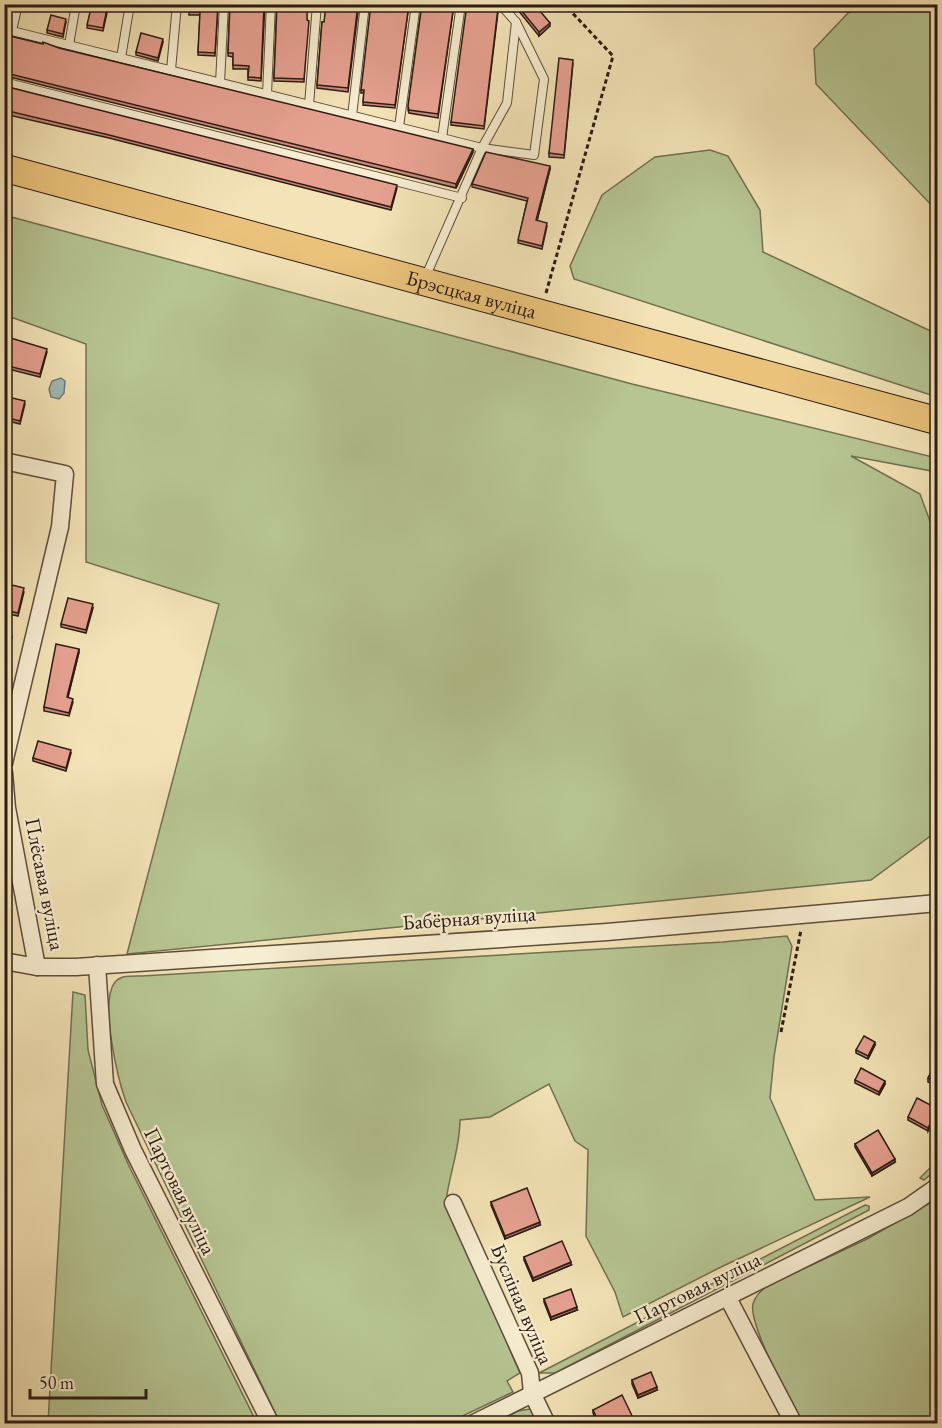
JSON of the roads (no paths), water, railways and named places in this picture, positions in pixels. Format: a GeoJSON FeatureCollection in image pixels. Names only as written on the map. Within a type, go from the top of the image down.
{"type":"FeatureCollection","features":[{"type":"Feature","properties":{"kind":"main road","name":"Брэсцкая вуліца"},"geometry":{"type":"LineString","coordinates":[[4,168],[938,421]]}},
{"type":"Feature","properties":{"kind":"street"},"geometry":{"type":"LineString","coordinates":[[4,461],[65,474],[60,527],[4,763]]}},
{"type":"Feature","properties":{"kind":"street","name":"Плёсавая вуліца"},"geometry":{"type":"LineString","coordinates":[[4,773],[8,808],[37,967]]}},
{"type":"Feature","properties":{"kind":"street","name":"Бабёрная вуліца"},"geometry":{"type":"LineString","coordinates":[[4,960],[37,967],[97,964],[607,932],[938,903]]}},
{"type":"Feature","properties":{"kind":"street","name":"Партовая вуліца"},"geometry":{"type":"LineString","coordinates":[[97,964],[105,1084],[133,1150],[271,1424]]}},
{"type":"Feature","properties":{"kind":"street","name":"Партовая вуліца"},"geometry":{"type":"LineString","coordinates":[[472,1424],[908,1207],[938,1186]]}},
{"type":"Feature","properties":{"kind":"street","name":"Бусліная вуліца"},"geometry":{"type":"LineString","coordinates":[[453,1203],[530,1373],[532,1393],[547,1424]]}},
{"type":"Feature","properties":{"kind":"street"},"geometry":{"type":"LineString","coordinates":[[728,1298],[794,1424]]}},
{"type":"Feature","properties":{"kind":"lane"},"geometry":{"type":"LineString","coordinates":[[18,4],[8,30],[482,148],[534,155],[544,79],[516,22],[500,4]]}},
{"type":"Feature","properties":{"kind":"lane"},"geometry":{"type":"LineString","coordinates":[[69,45],[76,4]]}},
{"type":"Feature","properties":{"kind":"lane"},"geometry":{"type":"LineString","coordinates":[[121,58],[130,4]]}},
{"type":"Feature","properties":{"kind":"lane"},"geometry":{"type":"LineString","coordinates":[[171,70],[177,4]]}},
{"type":"Feature","properties":{"kind":"lane"},"geometry":{"type":"LineString","coordinates":[[220,82],[224,4]]}},
{"type":"Feature","properties":{"kind":"lane"},"geometry":{"type":"LineString","coordinates":[[267,94],[271,4]]}},
{"type":"Feature","properties":{"kind":"lane"},"geometry":{"type":"LineString","coordinates":[[309,105],[317,4]]}},
{"type":"Feature","properties":{"kind":"lane"},"geometry":{"type":"LineString","coordinates":[[352,116],[365,4]]}},
{"type":"Feature","properties":{"kind":"lane"},"geometry":{"type":"LineString","coordinates":[[399,127],[416,4]]}},
{"type":"Feature","properties":{"kind":"lane"},"geometry":{"type":"LineString","coordinates":[[442,138],[461,4]]}},
{"type":"Feature","properties":{"kind":"lane"},"geometry":{"type":"LineString","coordinates":[[424,281],[482,148],[507,103],[516,22]]}},
{"type":"Feature","properties":{"kind":"lane"},"geometry":{"type":"LineString","coordinates":[[4,82],[462,198]]}},
{"type":"Feature","properties":{"kind":"water"},"geometry":{"type":"Polygon","coordinates":[[[61,378],[65,381],[64,393],[59,399],[51,397],[49,389],[52,381],[61,378]]]}}]}
